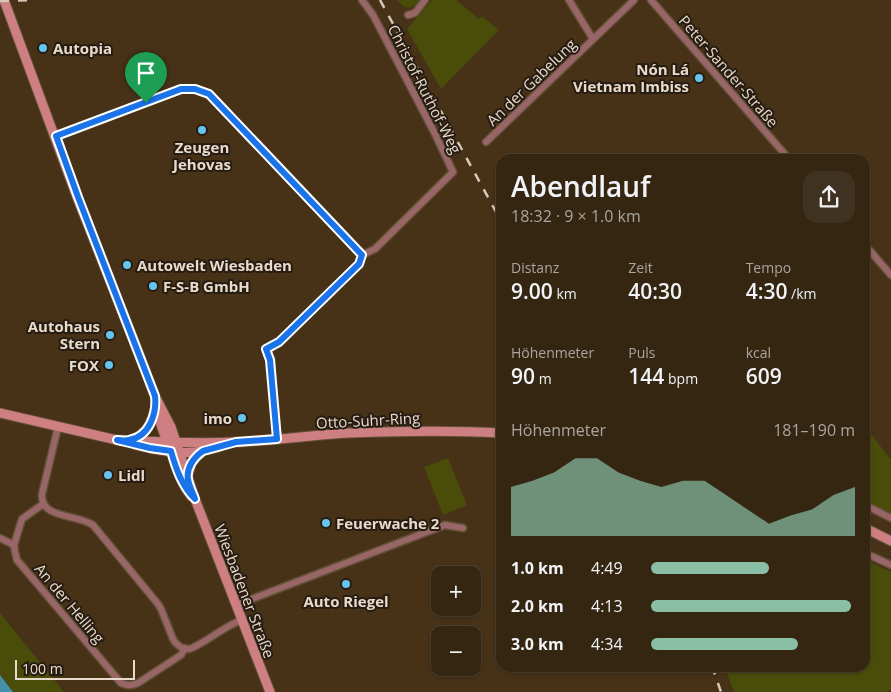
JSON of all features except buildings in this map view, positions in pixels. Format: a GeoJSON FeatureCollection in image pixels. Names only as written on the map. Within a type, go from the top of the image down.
{"type":"FeatureCollection","features":[{"type":"Feature","properties":{"kind":"main road","name":"Wiesbadener Straße"},"geometry":{"type":"LineString","coordinates":[[4,0],[156,401],[160,423],[174,447],[188,478],[270,692]]}},
{"type":"Feature","properties":{"kind":"main road"},"geometry":{"type":"LineString","coordinates":[[128,440],[140,435],[148,428],[156,401]]}},
{"type":"Feature","properties":{"kind":"main road"},"geometry":{"type":"LineString","coordinates":[[0,413],[150,448],[174,447]]}},
{"type":"Feature","properties":{"kind":"main road","name":"Otto-Suhr-Ring"},"geometry":{"type":"LineString","coordinates":[[174,447],[348,433],[412,431],[496,433]]}},
{"type":"Feature","properties":{"kind":"main road"},"geometry":{"type":"LineString","coordinates":[[117,440],[174,447]]}},
{"type":"Feature","properties":{"kind":"main road","name":"Otto-Suhr-Ring"},"geometry":{"type":"LineString","coordinates":[[174,447],[189,452],[203,451],[236,442]]}},
{"type":"Feature","properties":{"kind":"main road","name":"Wiesbadener Straße"},"geometry":{"type":"LineString","coordinates":[[174,447],[182,483],[195,499]]}},
{"type":"Feature","properties":{"kind":"main road"},"geometry":{"type":"LineString","coordinates":[[188,478],[192,462],[203,451]]}},
{"type":"Feature","properties":{"kind":"main road"},"geometry":{"type":"LineString","coordinates":[[870,530],[891,540]]}},
{"type":"Feature","properties":{"kind":"street","name":"Christof-Ruthof-Weg"},"geometry":{"type":"LineString","coordinates":[[277,439],[270,360],[266,349],[279,342],[359,264],[362,255],[375,250],[453,172],[377,23],[362,0]]}},
{"type":"Feature","properties":{"kind":"street"},"geometry":{"type":"LineString","coordinates":[[408,15],[415,13],[425,0]]}},
{"type":"Feature","properties":{"kind":"street","name":"An der Gabelung"},"geometry":{"type":"LineString","coordinates":[[569,0],[593,39]]}},
{"type":"Feature","properties":{"kind":"street","name":"An der Gabelung"},"geometry":{"type":"LineString","coordinates":[[486,142],[634,0]]}},
{"type":"Feature","properties":{"kind":"street","name":"Peter-Sander-Straße"},"geometry":{"type":"LineString","coordinates":[[650,0],[785,154]]}},
{"type":"Feature","properties":{"kind":"street"},"geometry":{"type":"LineString","coordinates":[[56,136],[181,89],[202,91],[209,94],[362,255]]}},
{"type":"Feature","properties":{"kind":"street"},"geometry":{"type":"LineString","coordinates":[[870,252],[891,275]]}},
{"type":"Feature","properties":{"kind":"street"},"geometry":{"type":"LineString","coordinates":[[58,427],[41,499],[43,504],[53,512],[88,521],[93,525],[158,604],[175,643],[185,648]]}},
{"type":"Feature","properties":{"kind":"street"},"geometry":{"type":"LineString","coordinates":[[0,538],[14,545],[22,519],[43,504]]}},
{"type":"Feature","properties":{"kind":"street"},"geometry":{"type":"LineString","coordinates":[[870,508],[891,518]]}},
{"type":"Feature","properties":{"kind":"street"},"geometry":{"type":"LineString","coordinates":[[236,604],[445,526],[463,528]]}},
{"type":"Feature","properties":{"kind":"street","name":"An der Helling"},"geometry":{"type":"LineString","coordinates":[[14,545],[14,552],[18,560],[121,683],[129,685],[138,683],[181,655],[185,648],[193,648],[242,620]]}},
{"type":"Feature","properties":{"kind":"street"},"geometry":{"type":"LineString","coordinates":[[870,555],[891,565]]}},
{"type":"Feature","properties":{"kind":"shaded area"},"geometry":{"type":"Polygon","coordinates":[[[397,0],[420,0],[414,6],[408,8],[397,0]]]}},
{"type":"Feature","properties":{"kind":"shaded area"},"geometry":{"type":"Polygon","coordinates":[[[432,0],[456,0],[479,19],[482,16],[499,30],[441,89],[407,29],[432,0]]]}},
{"type":"Feature","properties":{"kind":"shaded area"},"geometry":{"type":"Polygon","coordinates":[[[870,433],[891,460],[891,515],[870,504],[870,433]]]}},
{"type":"Feature","properties":{"kind":"shaded area"},"geometry":{"type":"Polygon","coordinates":[[[448,458],[467,505],[443,515],[424,467],[448,458]]]}},
{"type":"Feature","properties":{"kind":"shaded area"},"geometry":{"type":"Polygon","coordinates":[[[870,562],[891,572],[891,689],[887,692],[734,692],[726,672],[870,672],[870,562]]]}},
{"type":"Feature","properties":{"kind":"shaded area"},"geometry":{"type":"Polygon","coordinates":[[[0,613],[64,692],[13,692],[0,675],[0,613]]]}},
{"type":"Feature","properties":{"kind":"water"},"geometry":{"type":"Polygon","coordinates":[[[0,675],[13,692],[0,692],[0,675]]]}},
{"type":"Feature","properties":{"kind":"railway"},"geometry":{"type":"LineString","coordinates":[[0,1],[36,0]]}},
{"type":"Feature","properties":{"kind":"railway"},"geometry":{"type":"LineString","coordinates":[[380,0],[496,212]]}},
{"type":"Feature","properties":{"kind":"railway"},"geometry":{"type":"LineString","coordinates":[[714,672],[721,692]]}},
{"type":"Feature","properties":{"kind":"place","name":"Autopia"},"geometry":{"type":"Point","coordinates":[43,48]}},
{"type":"Feature","properties":{"kind":"place","name":"Nón Lá Vietnam Imbiss"},"geometry":{"type":"Point","coordinates":[699,78]}},
{"type":"Feature","properties":{"kind":"place","name":"Zeugen Jehovas"},"geometry":{"type":"Point","coordinates":[202,130]}},
{"type":"Feature","properties":{"kind":"place","name":"Autowelt Wiesbaden"},"geometry":{"type":"Point","coordinates":[127,265]}},
{"type":"Feature","properties":{"kind":"place","name":"F-S-B GmbH"},"geometry":{"type":"Point","coordinates":[153,286]}},
{"type":"Feature","properties":{"kind":"place","name":"Autohaus Stern"},"geometry":{"type":"Point","coordinates":[110,335]}},
{"type":"Feature","properties":{"kind":"place","name":"FOX"},"geometry":{"type":"Point","coordinates":[109,365]}},
{"type":"Feature","properties":{"kind":"place","name":"imo"},"geometry":{"type":"Point","coordinates":[242,418]}},
{"type":"Feature","properties":{"kind":"place","name":"Lidl"},"geometry":{"type":"Point","coordinates":[108,475]}},
{"type":"Feature","properties":{"kind":"place","name":"Feuerwache 2"},"geometry":{"type":"Point","coordinates":[326,523]}},
{"type":"Feature","properties":{"kind":"place","name":"Auto Riegel"},"geometry":{"type":"Point","coordinates":[346,584]}},
{"type":"Feature","properties":{"kind":"route"},"geometry":{"type":"LineString","coordinates":[[181,89],[195,89],[209,94],[362,255],[359,264],[279,342],[266,349],[270,360],[277,439],[236,442],[203,451],[195,457],[188,472],[188,478],[195,499],[182,483],[171,451],[117,440],[133,439],[148,428],[156,405],[155,396],[56,136],[146,103],[181,89]]}}]}
